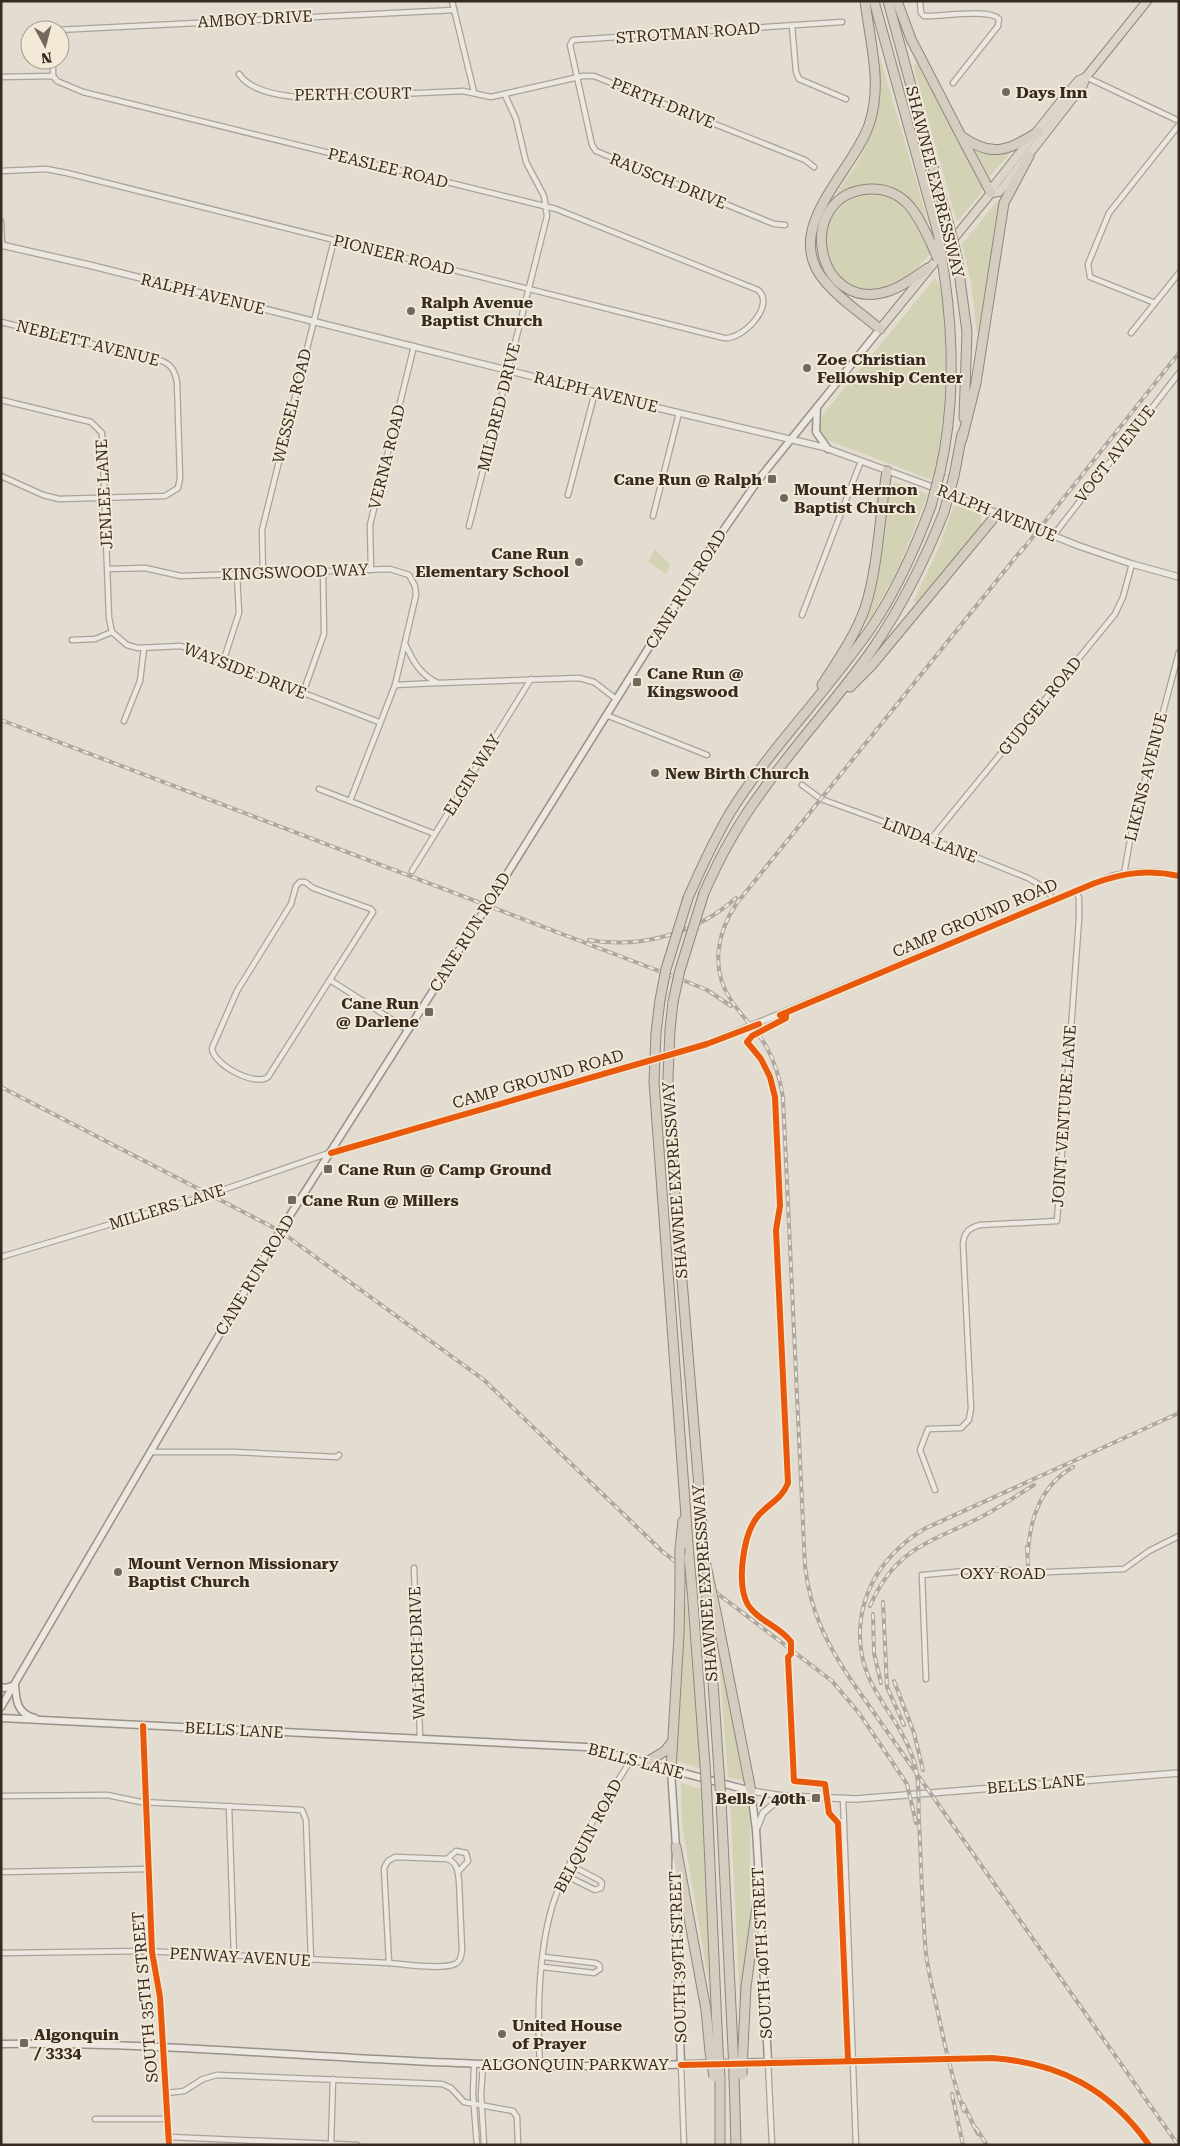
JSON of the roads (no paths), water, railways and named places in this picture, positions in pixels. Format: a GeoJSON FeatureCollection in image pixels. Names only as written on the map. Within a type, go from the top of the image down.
{"type":"FeatureCollection","features":[{"type":"Feature","properties":{"kind":"highway"},"geometry":{"type":"LineString","coordinates":[[865,1],[876,79],[872,115],[862,142],[815,218],[809,243],[813,263],[823,280],[880,329]]}},
{"type":"Feature","properties":{"kind":"highway","name":"SHAWNEE EXPRESSWAY"},"geometry":{"type":"LineString","coordinates":[[720,2145],[714,2051],[707,1798],[654,1082],[656,1033],[666,969],[688,898],[713,843],[731,812],[805,712],[851,655],[888,602],[907,565],[931,506],[940,472],[948,431],[952,378],[950,313],[938,233],[874,1]]}},
{"type":"Feature","properties":{"kind":"highway","name":"SHAWNEE EXPRESSWAY"},"geometry":{"type":"LineString","coordinates":[[738,2075],[733,2049],[721,1800],[705,1561],[670,1142],[668,1077],[670,1030],[673,1002],[680,970],[704,893],[721,856],[758,796],[827,710],[873,648],[907,594],[944,512],[962,439],[967,351],[965,313],[957,257],[888,1]]}},
{"type":"Feature","properties":{"kind":"highway"},"geometry":{"type":"LineString","coordinates":[[897,1],[911,40],[991,193]]}},
{"type":"Feature","properties":{"kind":"highway","name":"CANE RUN ROAD"},"geometry":{"type":"LineString","coordinates":[[991,193],[999,192],[1029,156],[1083,86],[1086,77],[1147,1]]}},
{"type":"Feature","properties":{"kind":"highway","name":"CANE RUN ROAD"},"geometry":{"type":"LineString","coordinates":[[880,329],[991,193],[992,188],[1065,96],[1079,80],[1086,77]]}},
{"type":"Feature","properties":{"kind":"highway"},"geometry":{"type":"LineString","coordinates":[[961,136],[974,145],[995,151],[1016,146],[1038,132]]}},
{"type":"Feature","properties":{"kind":"highway"},"geometry":{"type":"LineString","coordinates":[[962,439],[976,383],[1004,203],[1029,156]]}},
{"type":"Feature","properties":{"kind":"highway"},"geometry":{"type":"LineString","coordinates":[[928,268],[904,285],[888,292],[872,294],[856,292],[839,282],[827,269],[821,250],[821,236],[825,220],[833,208],[853,194],[873,189],[895,194],[909,204],[920,217],[944,273]]}},
{"type":"Feature","properties":{"kind":"highway"},"geometry":{"type":"LineString","coordinates":[[805,712],[848,645],[865,607],[870,586],[886,471]]}},
{"type":"Feature","properties":{"kind":"highway"},"geometry":{"type":"LineString","coordinates":[[827,710],[872,665],[996,514]]}},
{"type":"Feature","properties":{"kind":"highway"},"geometry":{"type":"LineString","coordinates":[[671,1770],[680,1635],[680,1548],[685,1496]]}},
{"type":"Feature","properties":{"kind":"highway"},"geometry":{"type":"LineString","coordinates":[[705,1561],[751,1791]]}},
{"type":"Feature","properties":{"kind":"highway"},"geometry":{"type":"LineString","coordinates":[[647,1762],[666,1751],[672,1741]]}},
{"type":"Feature","properties":{"kind":"highway"},"geometry":{"type":"LineString","coordinates":[[676,1847],[714,2051]]}},
{"type":"Feature","properties":{"kind":"highway"},"geometry":{"type":"LineString","coordinates":[[736,2145],[738,2075],[743,2048],[746,1987],[759,1891]]}},
{"type":"Feature","properties":{"kind":"main road","name":"CANE RUN ROAD"},"geometry":{"type":"LineString","coordinates":[[1,1707],[280,1231],[331,1153],[717,538],[759,479],[880,329]]}},
{"type":"Feature","properties":{"kind":"main road"},"geometry":{"type":"LineString","coordinates":[[817,406],[816,432],[828,449]]}},
{"type":"Feature","properties":{"kind":"main road"},"geometry":{"type":"LineString","coordinates":[[1,1686],[5,1688],[14,1685],[17,1703],[21,1711],[28,1717],[51,1722]]}},
{"type":"Feature","properties":{"kind":"main road","name":"BELLS LANE"},"geometry":{"type":"LineString","coordinates":[[1,1718],[51,1722],[586,1747],[751,1791]]}},
{"type":"Feature","properties":{"kind":"main road","name":"SOUTH 39TH STREET"},"geometry":{"type":"LineString","coordinates":[[671,1770],[676,1847],[675,1892],[681,2064]]}},
{"type":"Feature","properties":{"kind":"main road","name":"SOUTH 40TH STREET"},"geometry":{"type":"LineString","coordinates":[[751,1791],[756,1830],[768,2062]]}},
{"type":"Feature","properties":{"kind":"main road","name":"ALGONQUIN PARKWAY"},"geometry":{"type":"LineString","coordinates":[[1,2044],[164,2048],[474,2064],[768,2062]]}},
{"type":"Feature","properties":{"kind":"street"},"geometry":{"type":"LineString","coordinates":[[452,1],[474,92],[491,97],[505,95]]}},
{"type":"Feature","properties":{"kind":"street"},"geometry":{"type":"LineString","coordinates":[[920,1],[923,16],[974,14],[994,16],[999,19],[998,26],[953,83]]}},
{"type":"Feature","properties":{"kind":"street","name":"AMBOY DRIVE"},"geometry":{"type":"LineString","coordinates":[[70,29],[454,10]]}},
{"type":"Feature","properties":{"kind":"street","name":"STROTMAN ROAD"},"geometry":{"type":"LineString","coordinates":[[577,78],[570,48],[573,40],[842,22]]}},
{"type":"Feature","properties":{"kind":"street"},"geometry":{"type":"LineString","coordinates":[[792,26],[796,72],[799,79],[846,100]]}},
{"type":"Feature","properties":{"kind":"street"},"geometry":{"type":"LineString","coordinates":[[1,77],[53,76],[53,70]]}},
{"type":"Feature","properties":{"kind":"street","name":"PERTH COURT"},"geometry":{"type":"LineString","coordinates":[[239,74],[249,85],[297,97],[474,92]]}},
{"type":"Feature","properties":{"kind":"street","name":"PEASLEE ROAD"},"geometry":{"type":"LineString","coordinates":[[53,76],[57,81],[83,92],[546,207],[758,290],[765,297]]}},
{"type":"Feature","properties":{"kind":"street","name":"PERTH DRIVE"},"geometry":{"type":"LineString","coordinates":[[505,95],[577,78],[594,76],[805,160],[814,167]]}},
{"type":"Feature","properties":{"kind":"street"},"geometry":{"type":"LineString","coordinates":[[1086,77],[1179,121]]}},
{"type":"Feature","properties":{"kind":"street","name":"RAUSCH DRIVE"},"geometry":{"type":"LineString","coordinates":[[577,78],[592,145],[600,154],[774,224],[784,225]]}},
{"type":"Feature","properties":{"kind":"street","name":"MILDRED DRIVE"},"geometry":{"type":"LineString","coordinates":[[470,526],[546,222],[544,196],[526,162],[516,119],[505,95]]}},
{"type":"Feature","properties":{"kind":"street"},"geometry":{"type":"LineString","coordinates":[[1155,303],[1090,277],[1088,267],[1109,213],[1179,125]]}},
{"type":"Feature","properties":{"kind":"street","name":"PIONEER ROAD"},"geometry":{"type":"LineString","coordinates":[[1,170],[53,170],[728,339],[743,333],[763,307],[765,297]]}},
{"type":"Feature","properties":{"kind":"street"},"geometry":{"type":"LineString","coordinates":[[1,222],[2,245]]}},
{"type":"Feature","properties":{"kind":"street","name":"WESSEL ROAD"},"geometry":{"type":"LineString","coordinates":[[263,574],[262,530],[334,240]]}},
{"type":"Feature","properties":{"kind":"street","name":"RALPH AVENUE"},"geometry":{"type":"LineString","coordinates":[[2,245],[828,449],[1053,536],[1132,564],[1179,577]]}},
{"type":"Feature","properties":{"kind":"street"},"geometry":{"type":"LineString","coordinates":[[1131,333],[1179,273]]}},
{"type":"Feature","properties":{"kind":"street","name":"NEBLETT AVENUE"},"geometry":{"type":"LineString","coordinates":[[1,322],[162,361],[170,365],[174,371],[177,382],[180,478],[178,487],[174,492],[161,497],[105,499]]}},
{"type":"Feature","properties":{"kind":"street","name":"VERNA ROAD"},"geometry":{"type":"LineString","coordinates":[[371,570],[370,525],[414,346]]}},
{"type":"Feature","properties":{"kind":"street","name":"VOGT AVENUE"},"geometry":{"type":"LineString","coordinates":[[1053,536],[1179,373]]}},
{"type":"Feature","properties":{"kind":"street"},"geometry":{"type":"LineString","coordinates":[[568,495],[594,392]]}},
{"type":"Feature","properties":{"kind":"street","name":"JENLEE LANE"},"geometry":{"type":"LineString","coordinates":[[1,400],[85,420],[98,428],[103,443],[112,632]]}},
{"type":"Feature","properties":{"kind":"street"},"geometry":{"type":"LineString","coordinates":[[653,516],[679,413]]}},
{"type":"Feature","properties":{"kind":"street"},"geometry":{"type":"LineString","coordinates":[[802,614],[861,461]]}},
{"type":"Feature","properties":{"kind":"street"},"geometry":{"type":"LineString","coordinates":[[1,476],[51,497],[70,500],[105,499]]}},
{"type":"Feature","properties":{"kind":"street","name":"GUDGEL ROAD"},"geometry":{"type":"LineString","coordinates":[[931,839],[1115,614],[1123,596],[1132,564]]}},
{"type":"Feature","properties":{"kind":"street","name":"KINGSWOOD WAY"},"geometry":{"type":"LineString","coordinates":[[108,569],[145,568],[173,576],[371,570],[397,570],[406,573],[414,582],[416,595],[395,685]]}},
{"type":"Feature","properties":{"kind":"street"},"geometry":{"type":"LineString","coordinates":[[303,693],[324,634],[323,572]]}},
{"type":"Feature","properties":{"kind":"street"},"geometry":{"type":"LineString","coordinates":[[223,662],[239,613],[237,575]]}},
{"type":"Feature","properties":{"kind":"street"},"geometry":{"type":"LineString","coordinates":[[72,640],[95,639],[112,632]]}},
{"type":"Feature","properties":{"kind":"street","name":"WAYSIDE DRIVE"},"geometry":{"type":"LineString","coordinates":[[112,632],[127,645],[144,648],[180,646],[379,722]]}},
{"type":"Feature","properties":{"kind":"street"},"geometry":{"type":"LineString","coordinates":[[405,644],[418,668],[429,679],[438,683]]}},
{"type":"Feature","properties":{"kind":"street"},"geometry":{"type":"LineString","coordinates":[[124,721],[140,681],[144,648]]}},
{"type":"Feature","properties":{"kind":"street","name":"LIKENS AVENUE"},"geometry":{"type":"LineString","coordinates":[[1124,874],[1132,829],[1179,652]]}},
{"type":"Feature","properties":{"kind":"street"},"geometry":{"type":"LineString","coordinates":[[350,800],[395,685],[531,679],[585,679],[594,682],[616,699]]}},
{"type":"Feature","properties":{"kind":"street","name":"ELGIN WAY"},"geometry":{"type":"LineString","coordinates":[[412,870],[531,679]]}},
{"type":"Feature","properties":{"kind":"street"},"geometry":{"type":"LineString","coordinates":[[606,715],[708,755]]}},
{"type":"Feature","properties":{"kind":"street","name":"LINDA LANE"},"geometry":{"type":"LineString","coordinates":[[802,785],[821,799],[931,839],[1039,884],[1049,891],[1054,900]]}},
{"type":"Feature","properties":{"kind":"street"},"geometry":{"type":"LineString","coordinates":[[319,790],[350,800],[435,834]]}},
{"type":"Feature","properties":{"kind":"street","name":"CAMP GROUND ROAD"},"geometry":{"type":"LineString","coordinates":[[331,1153],[707,1044],[1076,891],[1124,874],[1155,872],[1179,876]]}},
{"type":"Feature","properties":{"kind":"street"},"geometry":{"type":"LineString","coordinates":[[300,882],[305,882],[313,888],[371,909],[373,912],[330,980],[265,1079],[254,1080],[215,1058],[212,1048],[237,991],[291,904],[296,886],[300,882]]}},
{"type":"Feature","properties":{"kind":"street","name":"JOINT VENTURE LANE"},"geometry":{"type":"LineString","coordinates":[[935,1490],[921,1456],[921,1446],[928,1429],[961,1428],[969,1420],[971,1408],[963,1244],[966,1232],[970,1228],[980,1225],[1057,1221],[1079,919],[1079,898],[1076,891]]}},
{"type":"Feature","properties":{"kind":"street"},"geometry":{"type":"LineString","coordinates":[[330,980],[408,1030]]}},
{"type":"Feature","properties":{"kind":"street","name":"MILLERS LANE"},"geometry":{"type":"LineString","coordinates":[[1,1257],[211,1194],[331,1153]]}},
{"type":"Feature","properties":{"kind":"street"},"geometry":{"type":"LineString","coordinates":[[152,1452],[234,1452],[336,1457],[339,1455]]}},
{"type":"Feature","properties":{"kind":"street","name":"OXY ROAD"},"geometry":{"type":"LineString","coordinates":[[926,1679],[922,1575],[1000,1570],[1015,1570],[1024,1573],[1124,1569],[1149,1551],[1179,1536]]}},
{"type":"Feature","properties":{"kind":"street","name":"WALRICH DRIVE"},"geometry":{"type":"LineString","coordinates":[[414,1568],[420,1738]]}},
{"type":"Feature","properties":{"kind":"street","name":"SOUTH 35TH STREET"},"geometry":{"type":"LineString","coordinates":[[143,1726],[152,1952],[159,1985],[169,2145]]}},
{"type":"Feature","properties":{"kind":"street","name":"BELQUIN ROAD"},"geometry":{"type":"LineString","coordinates":[[540,2065],[538,2004],[551,1910],[570,1865],[632,1758]]}},
{"type":"Feature","properties":{"kind":"street","name":"BELLS LANE"},"geometry":{"type":"LineString","coordinates":[[751,1791],[783,1796],[856,1799],[1179,1772]]}},
{"type":"Feature","properties":{"kind":"street"},"geometry":{"type":"LineString","coordinates":[[1,1796],[107,1795],[146,1802],[301,1809],[304,1813],[311,1960]]}},
{"type":"Feature","properties":{"kind":"street"},"geometry":{"type":"LineString","coordinates":[[756,1830],[763,1813],[783,1796]]}},
{"type":"Feature","properties":{"kind":"street"},"geometry":{"type":"LineString","coordinates":[[843,1798],[856,2145]]}},
{"type":"Feature","properties":{"kind":"street"},"geometry":{"type":"LineString","coordinates":[[229,1806],[234,1956]]}},
{"type":"Feature","properties":{"kind":"street"},"geometry":{"type":"LineString","coordinates":[[388,1963],[384,1868],[388,1861],[395,1857],[447,1859],[454,1863],[458,1872],[468,1861],[466,1853],[456,1851],[447,1859]]}},
{"type":"Feature","properties":{"kind":"street"},"geometry":{"type":"LineString","coordinates":[[565,1875],[595,1890],[601,1888],[602,1882],[570,1865]]}},
{"type":"Feature","properties":{"kind":"street"},"geometry":{"type":"LineString","coordinates":[[1,1872],[149,1869]]}},
{"type":"Feature","properties":{"kind":"street","name":"PENWAY AVENUE"},"geometry":{"type":"LineString","coordinates":[[1,1953],[152,1952],[446,1966],[456,1964],[460,1960],[462,1950],[458,1872]]}},
{"type":"Feature","properties":{"kind":"street"},"geometry":{"type":"LineString","coordinates":[[543,1967],[594,1973],[600,1969],[599,1965],[595,1963],[544,1957]]}},
{"type":"Feature","properties":{"kind":"street","name":"ALGONQUIN PARKWAY"},"geometry":{"type":"LineString","coordinates":[[768,2062],[992,2058],[1045,2066],[1080,2081],[1106,2098],[1124,2114],[1149,2145]]}},
{"type":"Feature","properties":{"kind":"street","name":"SOUTH 40TH STREET"},"geometry":{"type":"LineString","coordinates":[[768,2062],[772,2145]]}},
{"type":"Feature","properties":{"kind":"street"},"geometry":{"type":"LineString","coordinates":[[474,2064],[477,2145]]}},
{"type":"Feature","properties":{"kind":"street"},"geometry":{"type":"LineString","coordinates":[[483,2064],[484,2145]]}},
{"type":"Feature","properties":{"kind":"street","name":"SOUTH 39TH STREET"},"geometry":{"type":"LineString","coordinates":[[681,2064],[684,2145]]}},
{"type":"Feature","properties":{"kind":"street"},"geometry":{"type":"LineString","coordinates":[[167,2093],[184,2091],[203,2079],[217,2075],[442,2084],[451,2088],[464,2102],[513,2110],[516,2117],[518,2145]]}},
{"type":"Feature","properties":{"kind":"street"},"geometry":{"type":"LineString","coordinates":[[331,2144],[333,2080]]}},
{"type":"Feature","properties":{"kind":"street"},"geometry":{"type":"LineString","coordinates":[[95,2119],[168,2119]]}},
{"type":"Feature","properties":{"kind":"street"},"geometry":{"type":"LineString","coordinates":[[169,2137],[357,2145]]}},
{"type":"Feature","properties":{"kind":"railway"},"geometry":{"type":"LineString","coordinates":[[1020,553],[1179,353]]}},
{"type":"Feature","properties":{"kind":"railway"},"geometry":{"type":"LineString","coordinates":[[1023,548],[737,903],[730,914],[721,938],[718,963],[724,988],[739,1012],[758,1034],[769,1052],[777,1071],[783,1097],[805,1566],[811,1598],[821,1627],[835,1655],[853,1683],[1178,2145]]}},
{"type":"Feature","properties":{"kind":"railway"},"geometry":{"type":"LineString","coordinates":[[1,720],[685,981],[707,990],[731,1006]]}},
{"type":"Feature","properties":{"kind":"railway"},"geometry":{"type":"LineString","coordinates":[[589,940],[628,942],[667,936],[704,921],[736,898]]}},
{"type":"Feature","properties":{"kind":"railway"},"geometry":{"type":"LineString","coordinates":[[1,1087],[280,1231],[484,1380],[663,1552],[832,1681],[859,1713],[907,1784],[916,1823]]}},
{"type":"Feature","properties":{"kind":"railway"},"geometry":{"type":"LineString","coordinates":[[964,2111],[949,2062],[927,1960],[916,1768],[907,1743],[880,1699],[865,1668],[861,1651],[860,1630],[866,1599],[871,1585],[888,1559],[924,1529],[1179,1413]]}},
{"type":"Feature","properties":{"kind":"railway"},"geometry":{"type":"LineString","coordinates":[[1028,1553],[1031,1527],[1039,1504],[1053,1483],[1073,1467]]}},
{"type":"Feature","properties":{"kind":"railway"},"geometry":{"type":"LineString","coordinates":[[870,1606],[879,1587],[901,1561],[913,1551],[990,1512],[1034,1485]]}},
{"type":"Feature","properties":{"kind":"railway"},"geometry":{"type":"LineString","coordinates":[[1027,1547],[1028,1567]]}},
{"type":"Feature","properties":{"kind":"railway"},"geometry":{"type":"LineString","coordinates":[[883,1602],[887,1687],[904,1725]]}},
{"type":"Feature","properties":{"kind":"railway"},"geometry":{"type":"LineString","coordinates":[[873,1614],[874,1653],[881,1683]]}},
{"type":"Feature","properties":{"kind":"railway"},"geometry":{"type":"LineString","coordinates":[[894,1681],[914,1733],[923,1770]]}},
{"type":"Feature","properties":{"kind":"railway"},"geometry":{"type":"LineString","coordinates":[[952,2094],[963,2145]]}},
{"type":"Feature","properties":{"kind":"railway"},"geometry":{"type":"LineString","coordinates":[[963,2104],[978,2134]]}},
{"type":"Feature","properties":{"kind":"railway"},"geometry":{"type":"LineString","coordinates":[[976,2128],[987,2145]]}},
{"type":"Feature","properties":{"kind":"place","name":"Days Inn"},"geometry":{"type":"Point","coordinates":[1006,92]}},
{"type":"Feature","properties":{"kind":"place","name":"Ralph Avenue Baptist Church"},"geometry":{"type":"Point","coordinates":[411,311]}},
{"type":"Feature","properties":{"kind":"place","name":"Zoe Christian Fellowship Center"},"geometry":{"type":"Point","coordinates":[807,368]}},
{"type":"Feature","properties":{"kind":"place","name":"Cane Run @ Ralph"},"geometry":{"type":"Point","coordinates":[772,479]}},
{"type":"Feature","properties":{"kind":"place","name":"Mount Hermon Baptist Church"},"geometry":{"type":"Point","coordinates":[784,498]}},
{"type":"Feature","properties":{"kind":"place","name":"Cane Run Elementary School"},"geometry":{"type":"Point","coordinates":[579,562]}},
{"type":"Feature","properties":{"kind":"place","name":"Cane Run @ Kingswood"},"geometry":{"type":"Point","coordinates":[637,682]}},
{"type":"Feature","properties":{"kind":"place","name":"New Birth Church"},"geometry":{"type":"Point","coordinates":[655,773]}},
{"type":"Feature","properties":{"kind":"place","name":"Cane Run @ Darlene"},"geometry":{"type":"Point","coordinates":[429,1012]}},
{"type":"Feature","properties":{"kind":"place","name":"Cane Run @ Camp Ground"},"geometry":{"type":"Point","coordinates":[328,1169]}},
{"type":"Feature","properties":{"kind":"place","name":"Cane Run @ Millers"},"geometry":{"type":"Point","coordinates":[292,1200]}},
{"type":"Feature","properties":{"kind":"place","name":"Mount Vernon Missionary Baptist Church"},"geometry":{"type":"Point","coordinates":[118,1572]}},
{"type":"Feature","properties":{"kind":"place","name":"Bells / 40th"},"geometry":{"type":"Point","coordinates":[816,1798]}},
{"type":"Feature","properties":{"kind":"place","name":"United House of Prayer"},"geometry":{"type":"Point","coordinates":[502,2034]}},
{"type":"Feature","properties":{"kind":"place","name":"Algonquin / 3334"},"geometry":{"type":"Point","coordinates":[24,2043]}}]}
